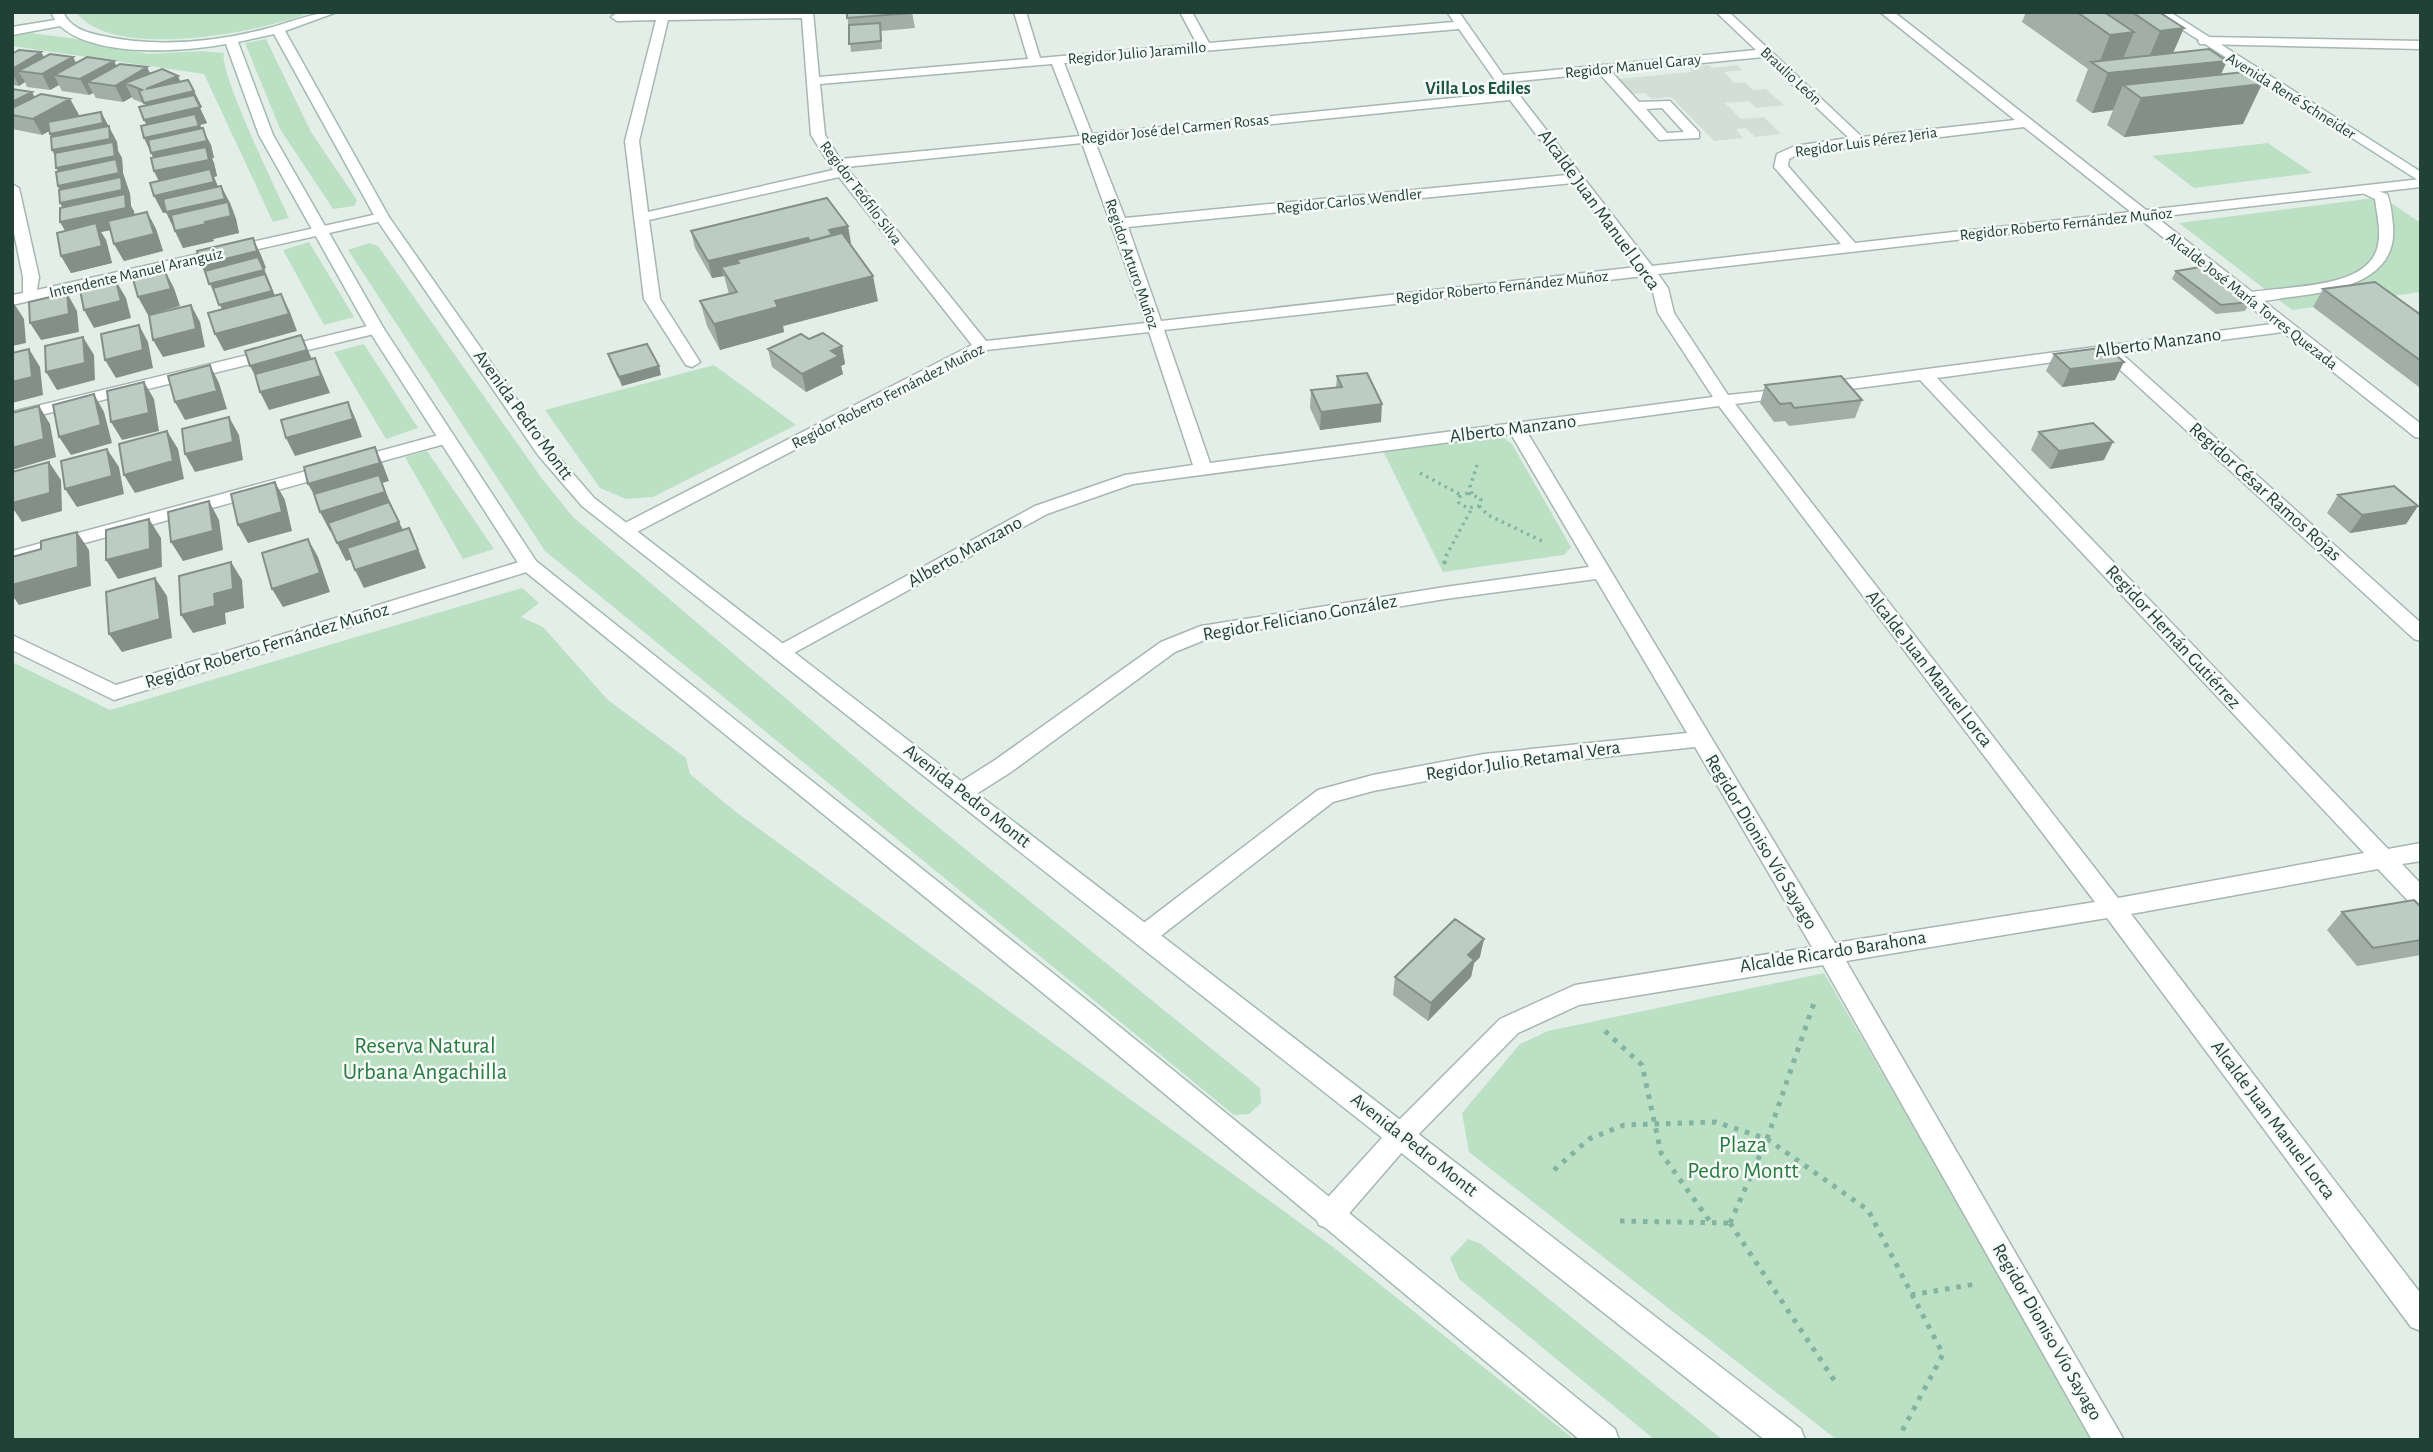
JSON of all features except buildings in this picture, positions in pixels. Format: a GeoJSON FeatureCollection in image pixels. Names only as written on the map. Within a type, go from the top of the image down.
{"type":"FeatureCollection","features":[{"type":"Feature","properties":{"kind":"street"},"geometry":{"type":"LineString","coordinates":[[12,31],[59,17],[78,34],[106,42],[142,46],[186,45],[231,40],[278,30],[331,12]]}},
{"type":"Feature","properties":{"kind":"street"},"geometry":{"type":"LineString","coordinates":[[1020,12],[1035,62]]}},
{"type":"Feature","properties":{"kind":"street"},"geometry":{"type":"LineString","coordinates":[[1186,12],[1205,47]]}},
{"type":"Feature","properties":{"kind":"street","name":"Braulio León"},"geometry":{"type":"LineString","coordinates":[[1722,12],[1859,141]]}},
{"type":"Feature","properties":{"kind":"street","name":"Alcalde José María Torres Quezada"},"geometry":{"type":"LineString","coordinates":[[1886,12],[2421,433]]}},
{"type":"Feature","properties":{"kind":"street","name":"Avenida René Schneider"},"geometry":{"type":"LineString","coordinates":[[2161,12],[2421,181]]}},
{"type":"Feature","properties":{"kind":"street"},"geometry":{"type":"LineString","coordinates":[[617,17],[807,13]]}},
{"type":"Feature","properties":{"kind":"street","name":"Regidor Teófilo Silva"},"geometry":{"type":"LineString","coordinates":[[807,13],[818,135],[839,168],[982,346]]}},
{"type":"Feature","properties":{"kind":"street"},"geometry":{"type":"LineString","coordinates":[[663,16],[632,141],[652,299],[692,362]]}},
{"type":"Feature","properties":{"kind":"street","name":"Regidor Julio Jaramillo"},"geometry":{"type":"LineString","coordinates":[[814,81],[1205,47],[1456,19]]}},
{"type":"Feature","properties":{"kind":"street","name":"Alcalde Juan Manuel Lorca"},"geometry":{"type":"LineString","coordinates":[[1456,19],[1660,288],[1666,313],[1724,401],[2113,908],[2421,1317]]}},
{"type":"Feature","properties":{"kind":"street","name":"Avenida Pedro Montt"},"geometry":{"type":"LineString","coordinates":[[278,30],[382,217],[544,451],[588,502],[1790,1440]]}},
{"type":"Feature","properties":{"kind":"street"},"geometry":{"type":"LineString","coordinates":[[231,40],[235,57],[266,135],[376,329],[529,565],[1090,1017],[1604,1440]]}},
{"type":"Feature","properties":{"kind":"street"},"geometry":{"type":"LineString","coordinates":[[2204,41],[2421,46]]}},
{"type":"Feature","properties":{"kind":"street","name":"Regidor Manuel Garay"},"geometry":{"type":"LineString","coordinates":[[1500,79],[1766,53]]}},
{"type":"Feature","properties":{"kind":"street","name":"Regidor Arturo Muñoz"},"geometry":{"type":"LineString","coordinates":[[1057,60],[1120,223],[1203,470]]}},
{"type":"Feature","properties":{"kind":"street"},"geometry":{"type":"LineString","coordinates":[[1602,69],[1636,106]]}},
{"type":"Feature","properties":{"kind":"street","name":"Regidor José del Carmen Rosas"},"geometry":{"type":"LineString","coordinates":[[643,217],[839,168],[1086,137],[1514,96]]}},
{"type":"Feature","properties":{"kind":"street","name":"Regidor Luis Pérez Jeria"},"geometry":{"type":"LineString","coordinates":[[1852,248],[1781,167],[1782,157],[1795,150],[1859,141],[2026,123]]}},
{"type":"Feature","properties":{"kind":"street","name":"Regidor Carlos Wendler"},"geometry":{"type":"LineString","coordinates":[[1120,223],[1577,178]]}},
{"type":"Feature","properties":{"kind":"street","name":"Regidor Roberto Fernández Muñoz"},"geometry":{"type":"LineString","coordinates":[[626,530],[982,346],[2363,190],[2421,181]]}},
{"type":"Feature","properties":{"kind":"street"},"geometry":{"type":"LineString","coordinates":[[12,188],[31,277],[29,290],[34,295]]}},
{"type":"Feature","properties":{"kind":"street"},"geometry":{"type":"LineString","coordinates":[[2247,297],[2335,285],[2359,277],[2375,263],[2382,256],[2386,230],[2382,197],[2363,190]]}},
{"type":"Feature","properties":{"kind":"street","name":"Intendente Manuel Aranguiz"},"geometry":{"type":"LineString","coordinates":[[12,300],[382,217]]}},
{"type":"Feature","properties":{"kind":"street","name":"Alberto Manzano"},"geometry":{"type":"LineString","coordinates":[[781,653],[1041,510],[1131,479],[2283,327]]}},
{"type":"Feature","properties":{"kind":"street"},"geometry":{"type":"LineString","coordinates":[[12,417],[376,329]]}},
{"type":"Feature","properties":{"kind":"street","name":"Regidor César Ramos Rojas"},"geometry":{"type":"LineString","coordinates":[[2109,350],[2421,634]]}},
{"type":"Feature","properties":{"kind":"street","name":"Regidor Hernán Gutiérrez"},"geometry":{"type":"LineString","coordinates":[[1924,374],[2421,899]]}},
{"type":"Feature","properties":{"kind":"street","name":"Regidor Dioniso Vío Sayago"},"geometry":{"type":"LineString","coordinates":[[1516,428],[1588,573],[1699,739],[1828,952],[2109,1440]]}},
{"type":"Feature","properties":{"kind":"street"},"geometry":{"type":"LineString","coordinates":[[12,557],[446,438]]}},
{"type":"Feature","properties":{"kind":"street","name":"Regidor Roberto Fernández Muñoz"},"geometry":{"type":"LineString","coordinates":[[12,642],[114,693],[529,565]]}},
{"type":"Feature","properties":{"kind":"street","name":"Regidor Feliciano González"},"geometry":{"type":"LineString","coordinates":[[962,792],[1003,766],[1168,647],[1208,631],[1588,573]]}},
{"type":"Feature","properties":{"kind":"street","name":"Regidor Julio Retamal Vera"},"geometry":{"type":"LineString","coordinates":[[1145,935],[1326,796],[1373,783],[1484,762],[1699,739]]}},
{"type":"Feature","properties":{"kind":"street","name":"Alcalde Ricardo Barahona"},"geometry":{"type":"LineString","coordinates":[[1329,1216],[1401,1135],[1508,1026],[1575,995],[2113,908],[2421,852]]}},
{"type":"Feature","properties":{"kind":"path"},"geometry":{"type":"LineString","coordinates":[[1468,493],[1476,495],[1481,499],[1479,506],[1461,506],[1459,497],[1468,493]]}},
{"type":"Feature","properties":{"kind":"path"},"geometry":{"type":"LineString","coordinates":[[1479,506],[1488,515],[1530,533],[1588,573]]}},
{"type":"Feature","properties":{"kind":"path"},"geometry":{"type":"LineString","coordinates":[[1446,593],[1443,572],[1447,550],[1465,526],[1472,508]]}},
{"type":"Feature","properties":{"kind":"path"},"geometry":{"type":"LineString","coordinates":[[1730,1223],[1767,1139],[1818,989]]}},
{"type":"Feature","properties":{"kind":"path"},"geometry":{"type":"LineString","coordinates":[[1605,1031],[1642,1065],[1661,1153],[1711,1223]]}},
{"type":"Feature","properties":{"kind":"path"},"geometry":{"type":"LineString","coordinates":[[1554,1170],[1589,1139],[1624,1125],[1716,1122],[1767,1139],[1868,1210],[1943,1353],[1901,1433]]}},
{"type":"Feature","properties":{"kind":"path"},"geometry":{"type":"LineString","coordinates":[[1620,1221],[1730,1223]]}},
{"type":"Feature","properties":{"kind":"path"},"geometry":{"type":"LineString","coordinates":[[1730,1223],[1838,1385]]}},
{"type":"Feature","properties":{"kind":"path"},"geometry":{"type":"LineString","coordinates":[[1911,1295],[2015,1278]]}},
{"type":"Feature","properties":{"kind":"shaded area"},"geometry":{"type":"Polygon","coordinates":[[[1709,65],[1712,68],[1737,65],[1742,70],[1724,72],[1734,83],[1745,82],[1753,90],[1766,89],[1784,105],[1756,108],[1749,101],[1725,103],[1741,119],[1764,117],[1781,134],[1755,137],[1746,128],[1736,129],[1743,138],[1714,141],[1671,97],[1651,99],[1645,93],[1632,94],[1618,79],[1692,72],[1689,67],[1709,65]]]}},
{"type":"Feature","properties":{"kind":"green space"},"geometry":{"type":"Polygon","coordinates":[[[76,12],[312,12],[289,20],[225,34],[153,39],[121,36],[94,27],[76,12]]]}},
{"type":"Feature","properties":{"kind":"green space"},"geometry":{"type":"Polygon","coordinates":[[[30,33],[77,39],[148,54],[202,51],[224,53],[230,83],[239,107],[289,218],[273,222],[204,74],[12,46],[12,34],[30,33]]]}},
{"type":"Feature","properties":{"kind":"green space"},"geometry":{"type":"Polygon","coordinates":[[[266,39],[311,132],[357,200],[354,206],[333,209],[280,129],[245,43],[266,39]]]}},
{"type":"Feature","properties":{"kind":"green space"},"geometry":{"type":"Polygon","coordinates":[[[2268,143],[2312,173],[2194,188],[2152,156],[2268,143]]]}},
{"type":"Feature","properties":{"kind":"green space"},"geometry":{"type":"Polygon","coordinates":[[[2382,197],[2421,223],[2421,292],[2292,310],[2179,223],[2382,197]]]}},
{"type":"Feature","properties":{"kind":"green space"},"geometry":{"type":"Polygon","coordinates":[[[309,242],[354,317],[324,325],[283,250],[309,242]]]}},
{"type":"Feature","properties":{"kind":"green space"},"geometry":{"type":"Polygon","coordinates":[[[369,243],[378,246],[543,480],[573,517],[905,800],[1260,1088],[1261,1103],[1249,1114],[1234,1115],[545,551],[348,250],[369,243]]]}},
{"type":"Feature","properties":{"kind":"green space"},"geometry":{"type":"Polygon","coordinates":[[[364,344],[418,428],[386,439],[334,352],[364,344]]]}},
{"type":"Feature","properties":{"kind":"green space"},"geometry":{"type":"Polygon","coordinates":[[[714,365],[796,425],[653,497],[626,499],[600,488],[545,410],[714,365]]]}},
{"type":"Feature","properties":{"kind":"green space"},"geometry":{"type":"Polygon","coordinates":[[[1500,435],[1512,444],[1571,547],[1564,555],[1443,572],[1382,449],[1500,435]]]}},
{"type":"Feature","properties":{"kind":"green space"},"geometry":{"type":"Polygon","coordinates":[[[427,451],[494,549],[463,559],[405,457],[427,451]]]}},
{"type":"Feature","properties":{"kind":"green space","name":"Reserva Natural Urbana Angachilla"},"geometry":{"type":"Polygon","coordinates":[[[522,588],[539,603],[521,617],[543,627],[608,700],[686,758],[690,774],[736,812],[1333,1247],[1575,1440],[12,1440],[12,662],[110,710],[522,588]]]}},
{"type":"Feature","properties":{"kind":"green space","name":"Plaza Pedro Montt"},"geometry":{"type":"Polygon","coordinates":[[[1824,973],[2095,1440],[1837,1440],[1469,1152],[1462,1113],[1520,1044],[1548,1031],[1824,973]]]}},
{"type":"Feature","properties":{"kind":"green space"},"geometry":{"type":"Polygon","coordinates":[[[1468,1239],[1481,1244],[1723,1440],[1655,1440],[1459,1279],[1450,1258],[1468,1239]]]}},
{"type":"Feature","properties":{"kind":"district","name":"Villa Los Ediles"},"geometry":{"type":"Point","coordinates":[1478,89]}}]}
